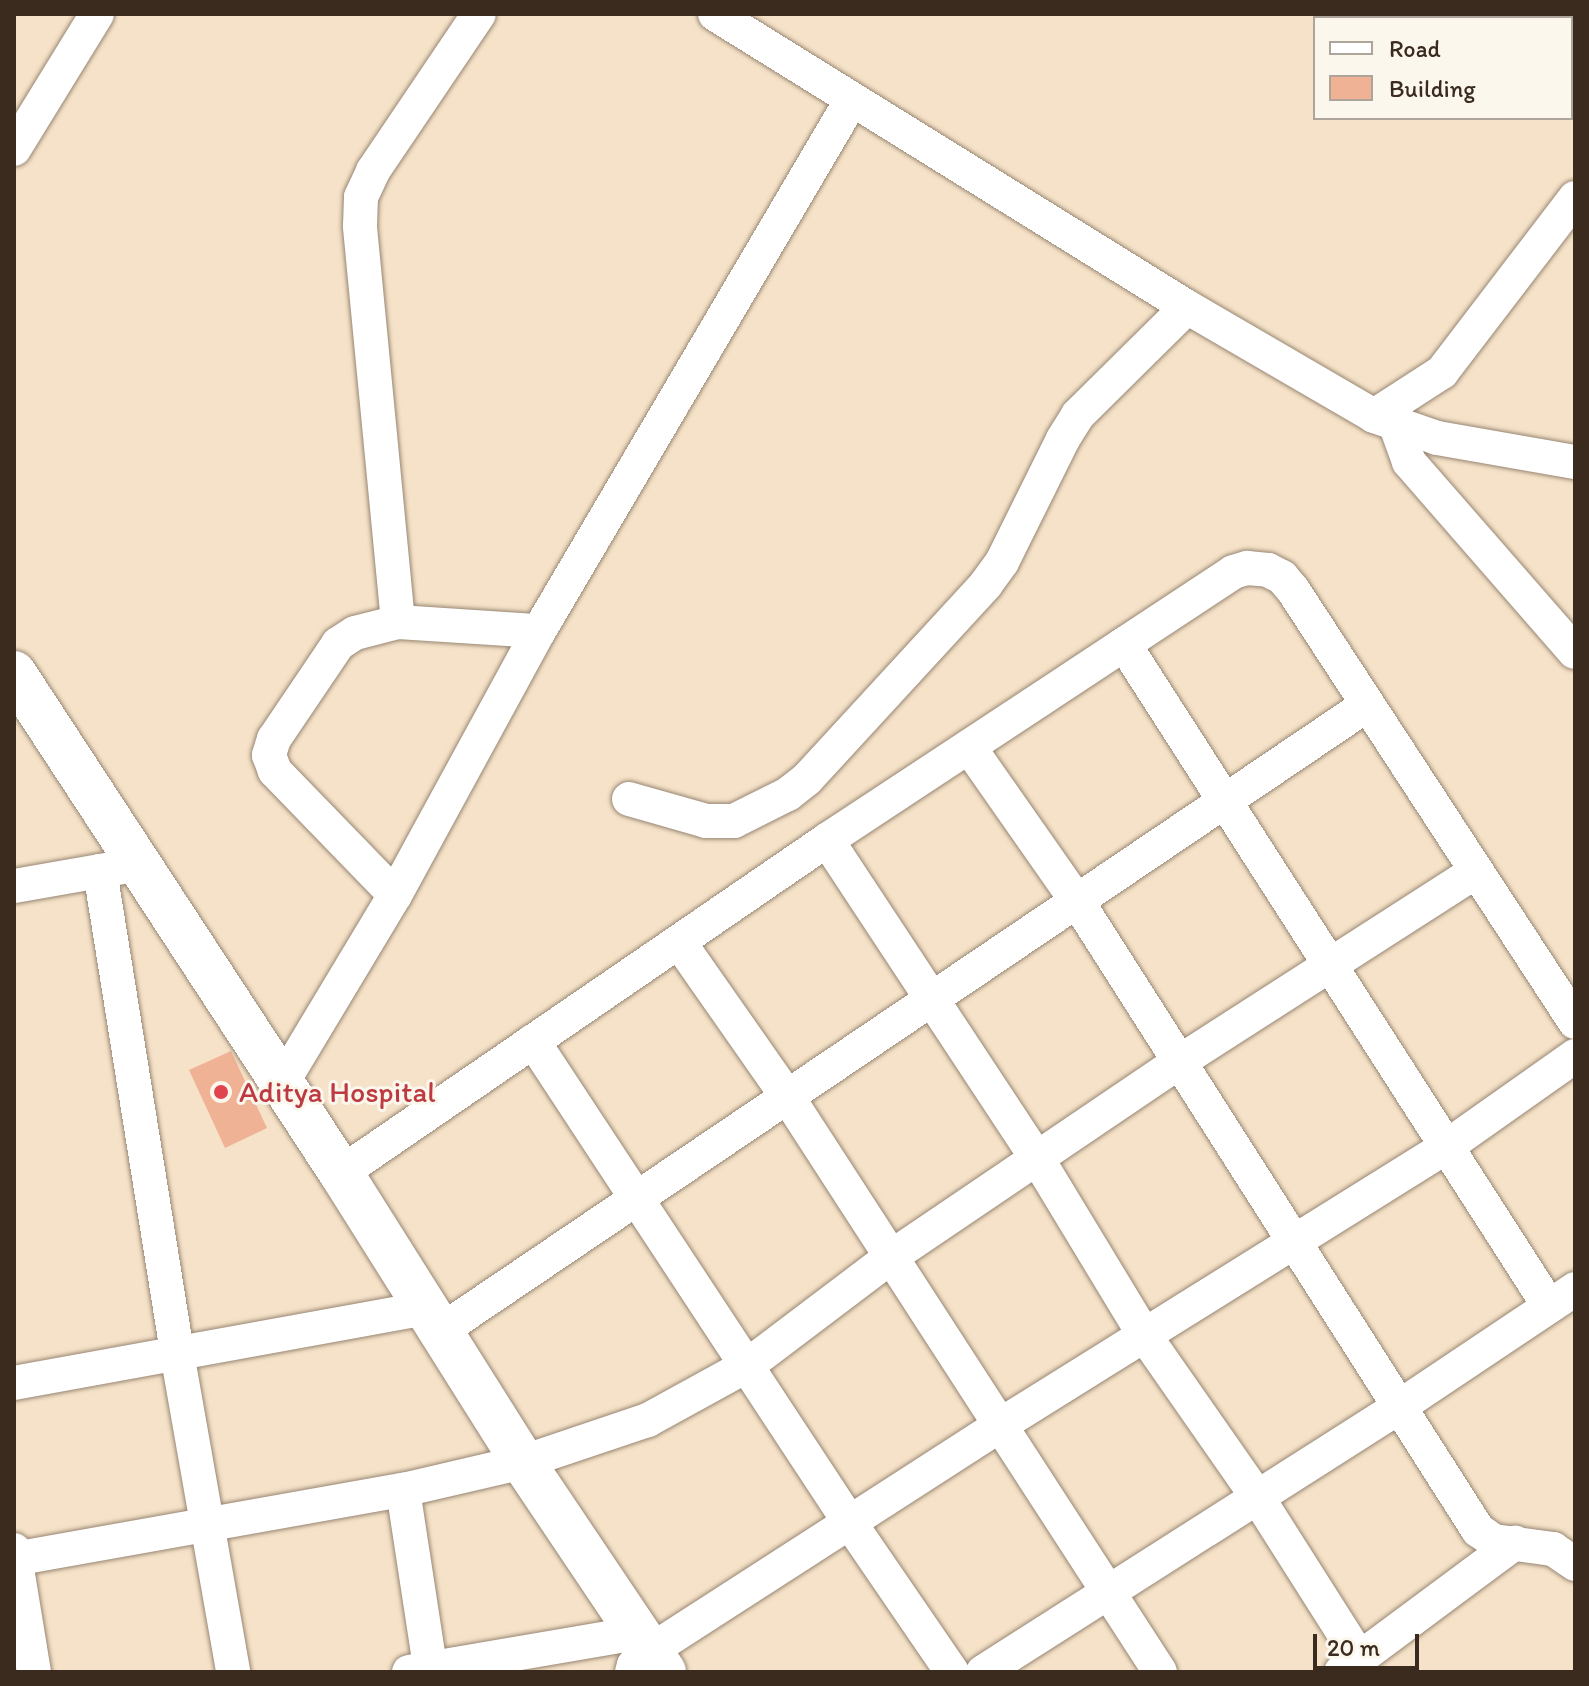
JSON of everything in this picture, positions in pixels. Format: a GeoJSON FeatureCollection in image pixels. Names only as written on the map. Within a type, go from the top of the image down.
{"type":"FeatureCollection","features":[{"type":"Feature","properties":{"kind":"main road"},"geometry":{"type":"LineString","coordinates":[[14,673],[120,867],[282,1083],[435,1319],[646,1657]]}},
{"type":"Feature","properties":{"kind":"street"},"geometry":{"type":"LineString","coordinates":[[14,149],[97,14]]}},
{"type":"Feature","properties":{"kind":"street"},"geometry":{"type":"LineString","coordinates":[[398,622],[360,226],[361,197],[373,171],[479,14]]}},
{"type":"Feature","properties":{"kind":"street"},"geometry":{"type":"LineString","coordinates":[[715,14],[1187,307],[1385,421],[1437,438],[1575,462]]}},
{"type":"Feature","properties":{"kind":"street"},"geometry":{"type":"LineString","coordinates":[[282,1083],[395,895],[539,631],[851,101]]}},
{"type":"Feature","properties":{"kind":"street"},"geometry":{"type":"LineString","coordinates":[[1385,421],[1442,372],[1575,198]]}},
{"type":"Feature","properties":{"kind":"street"},"geometry":{"type":"LineString","coordinates":[[629,799],[706,821],[734,821],[788,794],[807,779],[986,584],[1002,562],[1078,415],[1187,307]]}},
{"type":"Feature","properties":{"kind":"street"},"geometry":{"type":"LineString","coordinates":[[1385,421],[1409,462],[1570,636]]}},
{"type":"Feature","properties":{"kind":"street"},"geometry":{"type":"LineString","coordinates":[[341,1173],[827,840],[1233,572],[1247,568],[1268,570],[1282,577],[1293,590],[1575,1022]]}},
{"type":"Feature","properties":{"kind":"street"},"geometry":{"type":"LineString","coordinates":[[395,895],[275,771],[269,755],[274,739],[338,644],[355,633],[398,622],[539,631]]}},
{"type":"Feature","properties":{"kind":"street"},"geometry":{"type":"LineString","coordinates":[[983,1672],[1256,1495],[1399,1407],[1562,1298],[1446,1147],[1124,644]]}},
{"type":"Feature","properties":{"kind":"street"},"geometry":{"type":"LineString","coordinates":[[14,1383],[177,1353],[435,1319],[639,1199],[1367,705]]}},
{"type":"Feature","properties":{"kind":"street"},"geometry":{"type":"LineString","coordinates":[[969,747],[1077,901],[1478,1530],[1494,1541],[1553,1549],[1575,1564]]}},
{"type":"Feature","properties":{"kind":"street"},"geometry":{"type":"LineString","coordinates":[[827,840],[1037,1158],[1145,1336],[1256,1495],[1350,1665],[1515,1543]]}},
{"type":"Feature","properties":{"kind":"street"},"geometry":{"type":"LineString","coordinates":[[14,886],[120,867],[177,1353],[233,1672]]}},
{"type":"Feature","properties":{"kind":"street"},"geometry":{"type":"LineString","coordinates":[[34,1672],[14,1556],[403,1490],[523,1462],[648,1420],[748,1365],[891,1257],[1179,1062],[1475,872]]}},
{"type":"Feature","properties":{"kind":"street"},"geometry":{"type":"LineString","coordinates":[[679,942],[787,1096],[1160,1672]]}},
{"type":"Feature","properties":{"kind":"street"},"geometry":{"type":"LineString","coordinates":[[533,1041],[850,1523],[952,1672]]}},
{"type":"Feature","properties":{"kind":"street"},"geometry":{"type":"LineString","coordinates":[[403,1490],[424,1671],[646,1657],[1002,1424],[1446,1147],[1575,1056]]}},
{"type":"Feature","properties":{"kind":"building"},"geometry":{"type":"Polygon","coordinates":[[[231,1051],[267,1128],[225,1148],[189,1070],[231,1051]]]}},
{"type":"Feature","properties":{"kind":"place","name":"Aditya Hospital"},"geometry":{"type":"Point","coordinates":[221,1092]}}]}
